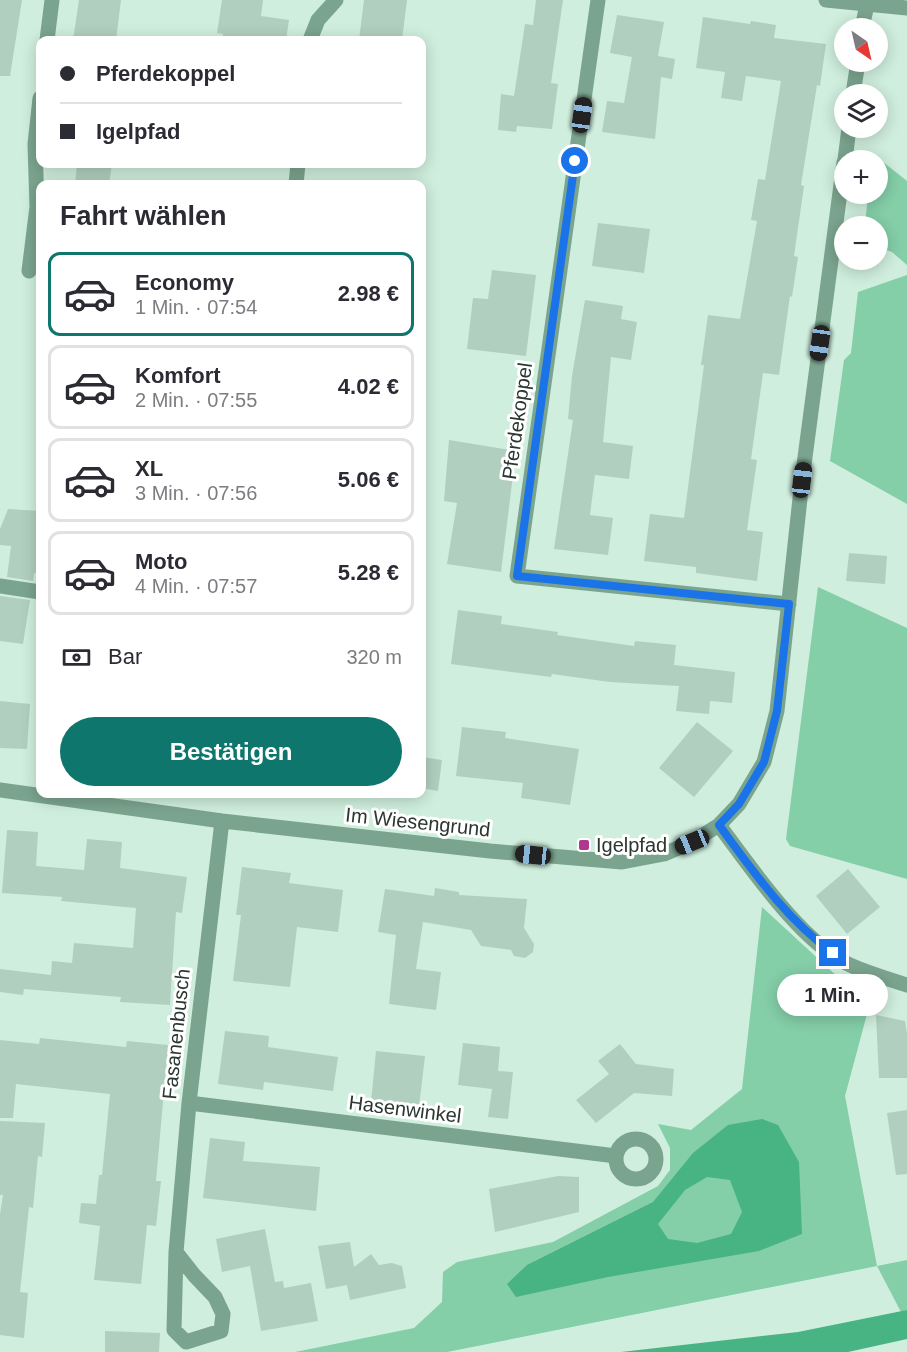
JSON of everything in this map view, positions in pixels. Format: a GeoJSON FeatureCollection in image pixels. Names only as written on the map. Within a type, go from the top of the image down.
{"type":"FeatureCollection","features":[{"type":"Feature","properties":{"kind":"street"},"geometry":{"type":"LineString","coordinates":[[48,36],[52,0]]}},
{"type":"Feature","properties":{"kind":"street"},"geometry":{"type":"LineString","coordinates":[[312,36],[318,20],[336,0]]}},
{"type":"Feature","properties":{"kind":"street","name":"Pferdekoppel"},"geometry":{"type":"LineString","coordinates":[[598,0],[517,576],[789,604]]}},
{"type":"Feature","properties":{"kind":"street"},"geometry":{"type":"LineString","coordinates":[[826,0],[866,2],[907,8]]}},
{"type":"Feature","properties":{"kind":"street"},"geometry":{"type":"LineString","coordinates":[[864,18],[866,2]]}},
{"type":"Feature","properties":{"kind":"street"},"geometry":{"type":"LineString","coordinates":[[36,135],[36,180]]}},
{"type":"Feature","properties":{"kind":"street","name":"Im Wiesengrund"},"geometry":{"type":"LineString","coordinates":[[57,798],[222,821],[490,851],[622,862],[664,854],[692,842],[719,825],[739,804],[764,762],[777,711],[802,480],[839,204]]}},
{"type":"Feature","properties":{"kind":"street"},"geometry":{"type":"LineString","coordinates":[[29,272],[36,215]]}},
{"type":"Feature","properties":{"kind":"street"},"geometry":{"type":"LineString","coordinates":[[0,586],[36,591]]}},
{"type":"Feature","properties":{"kind":"street","name":"Im Wiesengrund"},"geometry":{"type":"LineString","coordinates":[[0,790],[36,795]]}},
{"type":"Feature","properties":{"kind":"street","name":"Fasanenbusch"},"geometry":{"type":"LineString","coordinates":[[176,1252],[215,1297],[224,1314],[221,1331],[186,1342],[174,1330],[176,1252],[189,1103],[222,821]]}},
{"type":"Feature","properties":{"kind":"street"},"geometry":{"type":"LineString","coordinates":[[719,825],[771,895],[818,942],[849,964],[907,985]]}},
{"type":"Feature","properties":{"kind":"street","name":"Hasenwinkel"},"geometry":{"type":"LineString","coordinates":[[189,1103],[616,1156]]}},
{"type":"Feature","properties":{"kind":"shaded area"},"geometry":{"type":"Polygon","coordinates":[[[888,166],[907,181],[907,265],[888,251],[888,216],[866,216],[867,204],[888,204],[888,166]]]}},
{"type":"Feature","properties":{"kind":"shaded area"},"geometry":{"type":"Polygon","coordinates":[[[907,275],[907,504],[830,461],[844,360],[851,353],[858,292],[907,275]]]}},
{"type":"Feature","properties":{"kind":"shaded area"},"geometry":{"type":"Polygon","coordinates":[[[818,587],[907,628],[907,879],[790,846],[786,839],[818,587]]]}},
{"type":"Feature","properties":{"kind":"shaded area"},"geometry":{"type":"Polygon","coordinates":[[[762,907],[839,978],[874,988],[845,1096],[877,1266],[447,1352],[295,1352],[414,1328],[442,1302],[443,1272],[457,1262],[553,1242],[658,1186],[670,1170],[670,1148],[658,1124],[691,1130],[742,1089],[762,907]]]}},
{"type":"Feature","properties":{"kind":"shaded area"},"geometry":{"type":"Polygon","coordinates":[[[762,1119],[778,1125],[799,1162],[802,1234],[759,1251],[608,1277],[516,1297],[507,1284],[527,1265],[653,1202],[693,1153],[728,1125],[762,1119]],[[707,1177],[685,1190],[658,1224],[668,1239],[697,1243],[731,1234],[742,1212],[730,1180],[707,1177]]]}},
{"type":"Feature","properties":{"kind":"shaded area"},"geometry":{"type":"Polygon","coordinates":[[[907,1260],[907,1310],[901,1312],[877,1266],[907,1260]]]}},
{"type":"Feature","properties":{"kind":"shaded area"},"geometry":{"type":"Polygon","coordinates":[[[907,1310],[907,1339],[848,1352],[621,1352],[798,1332],[907,1310]]]}},
{"type":"Feature","properties":{"kind":"building"},"geometry":{"type":"Polygon","coordinates":[[[0,0],[22,0],[10,76],[0,76],[0,0]]]}},
{"type":"Feature","properties":{"kind":"building"},"geometry":{"type":"Polygon","coordinates":[[[79,0],[121,0],[116,36],[74,36],[79,0]]]}},
{"type":"Feature","properties":{"kind":"building"},"geometry":{"type":"Polygon","coordinates":[[[222,0],[263,0],[261,16],[289,20],[287,36],[223,36],[223,34],[217,33],[222,0]]]}},
{"type":"Feature","properties":{"kind":"building"},"geometry":{"type":"Polygon","coordinates":[[[364,0],[407,0],[402,36],[360,36],[364,0]]]}},
{"type":"Feature","properties":{"kind":"building"},"geometry":{"type":"Polygon","coordinates":[[[536,0],[563,0],[551,83],[558,84],[552,129],[517,126],[516,132],[498,130],[501,94],[514,96],[525,24],[533,25],[536,0]]]}},
{"type":"Feature","properties":{"kind":"building"},"geometry":{"type":"Polygon","coordinates":[[[617,15],[664,22],[658,56],[675,59],[672,79],[661,77],[655,139],[602,132],[607,101],[624,103],[632,57],[610,53],[617,15]]]}},
{"type":"Feature","properties":{"kind":"building"},"geometry":{"type":"Polygon","coordinates":[[[703,17],[750,24],[751,21],[776,25],[774,38],[826,44],[801,185],[804,186],[794,256],[798,257],[779,375],[763,373],[751,459],[757,460],[747,530],[763,532],[757,581],[696,573],[696,567],[644,561],[650,514],[684,518],[704,365],[701,365],[708,315],[740,319],[757,221],[751,220],[758,179],[765,180],[781,81],[746,76],[742,101],[721,98],[725,72],[696,68],[703,17]]]}},
{"type":"Feature","properties":{"kind":"building"},"geometry":{"type":"Polygon","coordinates":[[[77,168],[111,168],[110,180],[75,180],[77,168]]]}},
{"type":"Feature","properties":{"kind":"building"},"geometry":{"type":"Polygon","coordinates":[[[598,223],[650,229],[644,273],[592,266],[598,223]]]}},
{"type":"Feature","properties":{"kind":"building"},"geometry":{"type":"Polygon","coordinates":[[[492,270],[536,275],[526,356],[467,349],[473,298],[488,299],[492,270]]]}},
{"type":"Feature","properties":{"kind":"building"},"geometry":{"type":"Polygon","coordinates":[[[585,300],[623,306],[621,319],[637,322],[631,360],[611,357],[603,442],[633,446],[629,479],[595,475],[590,515],[613,518],[608,555],[554,549],[573,420],[568,419],[572,376],[585,300]]]}},
{"type":"Feature","properties":{"kind":"building"},"geometry":{"type":"Polygon","coordinates":[[[449,440],[516,451],[501,572],[447,564],[457,503],[444,501],[449,440]]]}},
{"type":"Feature","properties":{"kind":"building"},"geometry":{"type":"Polygon","coordinates":[[[8,509],[36,511],[36,573],[34,573],[33,581],[7,577],[11,546],[0,545],[0,529],[8,509]]]}},
{"type":"Feature","properties":{"kind":"building"},"geometry":{"type":"Polygon","coordinates":[[[849,553],[887,556],[885,584],[846,581],[849,553]]]}},
{"type":"Feature","properties":{"kind":"building"},"geometry":{"type":"Polygon","coordinates":[[[0,596],[30,600],[23,644],[0,641],[0,596]]]}},
{"type":"Feature","properties":{"kind":"building"},"geometry":{"type":"Polygon","coordinates":[[[458,610],[502,616],[501,624],[558,632],[557,635],[634,646],[635,641],[676,645],[674,665],[735,672],[732,703],[710,701],[709,714],[676,711],[679,686],[610,682],[552,674],[551,677],[451,664],[458,610]]]}},
{"type":"Feature","properties":{"kind":"building"},"geometry":{"type":"Polygon","coordinates":[[[0,701],[30,704],[27,749],[0,748],[0,701]]]}},
{"type":"Feature","properties":{"kind":"building"},"geometry":{"type":"Polygon","coordinates":[[[697,722],[733,751],[694,797],[659,768],[697,722]]]}},
{"type":"Feature","properties":{"kind":"building"},"geometry":{"type":"Polygon","coordinates":[[[462,727],[506,732],[505,738],[579,749],[570,805],[521,798],[523,783],[456,776],[462,727]]]}},
{"type":"Feature","properties":{"kind":"building"},"geometry":{"type":"Polygon","coordinates":[[[426,758],[442,760],[438,791],[426,789],[426,758]]]}},
{"type":"Feature","properties":{"kind":"building"},"geometry":{"type":"Polygon","coordinates":[[[7,830],[38,832],[36,866],[84,870],[87,839],[122,842],[120,868],[187,877],[182,913],[176,912],[170,1005],[120,1002],[121,997],[24,989],[23,995],[0,992],[0,969],[51,975],[52,961],[72,963],[74,943],[133,948],[136,908],[61,901],[62,897],[2,893],[7,830]]]}},
{"type":"Feature","properties":{"kind":"building"},"geometry":{"type":"Polygon","coordinates":[[[242,867],[291,873],[289,883],[343,890],[338,932],[297,927],[290,987],[233,981],[241,915],[236,915],[242,867]]]}},
{"type":"Feature","properties":{"kind":"building"},"geometry":{"type":"Polygon","coordinates":[[[848,869],[880,907],[847,934],[816,896],[848,869]]]}},
{"type":"Feature","properties":{"kind":"building"},"geometry":{"type":"Polygon","coordinates":[[[435,888],[459,892],[459,895],[527,899],[524,928],[534,944],[533,952],[525,958],[514,956],[511,950],[481,946],[471,930],[423,922],[416,969],[441,972],[436,1010],[389,1004],[396,935],[378,932],[385,889],[434,896],[435,888]]]}},
{"type":"Feature","properties":{"kind":"building"},"geometry":{"type":"Polygon","coordinates":[[[876,1015],[905,1021],[907,1078],[879,1078],[876,1015]]]}},
{"type":"Feature","properties":{"kind":"building"},"geometry":{"type":"Polygon","coordinates":[[[225,1031],[269,1036],[268,1047],[338,1057],[333,1091],[264,1082],[263,1090],[218,1084],[225,1031]]]}},
{"type":"Feature","properties":{"kind":"building"},"geometry":{"type":"Polygon","coordinates":[[[40,1038],[126,1047],[127,1041],[168,1045],[156,1181],[161,1181],[156,1226],[147,1225],[141,1284],[94,1280],[100,1226],[79,1223],[81,1203],[96,1204],[99,1175],[102,1175],[110,1094],[16,1084],[13,1118],[0,1118],[0,1040],[39,1044],[40,1038]]]}},
{"type":"Feature","properties":{"kind":"building"},"geometry":{"type":"Polygon","coordinates":[[[463,1043],[500,1047],[498,1071],[513,1072],[508,1119],[488,1117],[492,1089],[458,1085],[463,1043]]]}},
{"type":"Feature","properties":{"kind":"building"},"geometry":{"type":"Polygon","coordinates":[[[620,1044],[636,1064],[674,1069],[672,1096],[634,1093],[596,1123],[576,1100],[609,1074],[598,1061],[620,1044]]]}},
{"type":"Feature","properties":{"kind":"building"},"geometry":{"type":"Polygon","coordinates":[[[376,1051],[425,1056],[419,1107],[371,1102],[376,1051]]]}},
{"type":"Feature","properties":{"kind":"building"},"geometry":{"type":"Polygon","coordinates":[[[907,1110],[907,1174],[896,1175],[887,1113],[907,1110]]]}},
{"type":"Feature","properties":{"kind":"building"},"geometry":{"type":"Polygon","coordinates":[[[0,1121],[45,1123],[42,1157],[38,1156],[33,1208],[29,1207],[20,1292],[28,1293],[24,1338],[0,1335],[0,1214],[3,1195],[0,1195],[0,1121]]]}},
{"type":"Feature","properties":{"kind":"building"},"geometry":{"type":"Polygon","coordinates":[[[210,1138],[245,1142],[243,1161],[320,1167],[316,1211],[203,1198],[210,1138]]]}},
{"type":"Feature","properties":{"kind":"building"},"geometry":{"type":"Polygon","coordinates":[[[558,1176],[579,1177],[579,1212],[495,1232],[489,1189],[558,1176]]]}},
{"type":"Feature","properties":{"kind":"building"},"geometry":{"type":"Polygon","coordinates":[[[265,1229],[275,1282],[283,1281],[284,1288],[311,1283],[318,1321],[261,1331],[250,1266],[222,1272],[216,1239],[265,1229]]]}},
{"type":"Feature","properties":{"kind":"building"},"geometry":{"type":"Polygon","coordinates":[[[350,1242],[354,1267],[371,1254],[379,1265],[392,1263],[402,1266],[406,1288],[350,1300],[347,1285],[326,1289],[318,1246],[350,1242]]]}},
{"type":"Feature","properties":{"kind":"building"},"geometry":{"type":"Polygon","coordinates":[[[105,1331],[160,1333],[159,1352],[105,1352],[105,1331]]]}},
{"type":"Feature","properties":{"kind":"place","name":"Igelpfad"},"geometry":{"type":"Point","coordinates":[584,845]}},
{"type":"Feature","properties":{"kind":"route"},"geometry":{"type":"LineString","coordinates":[[575,161],[517,576],[789,604],[777,711],[764,762],[739,804],[719,825],[771,895],[818,942],[833,953]]}}]}
